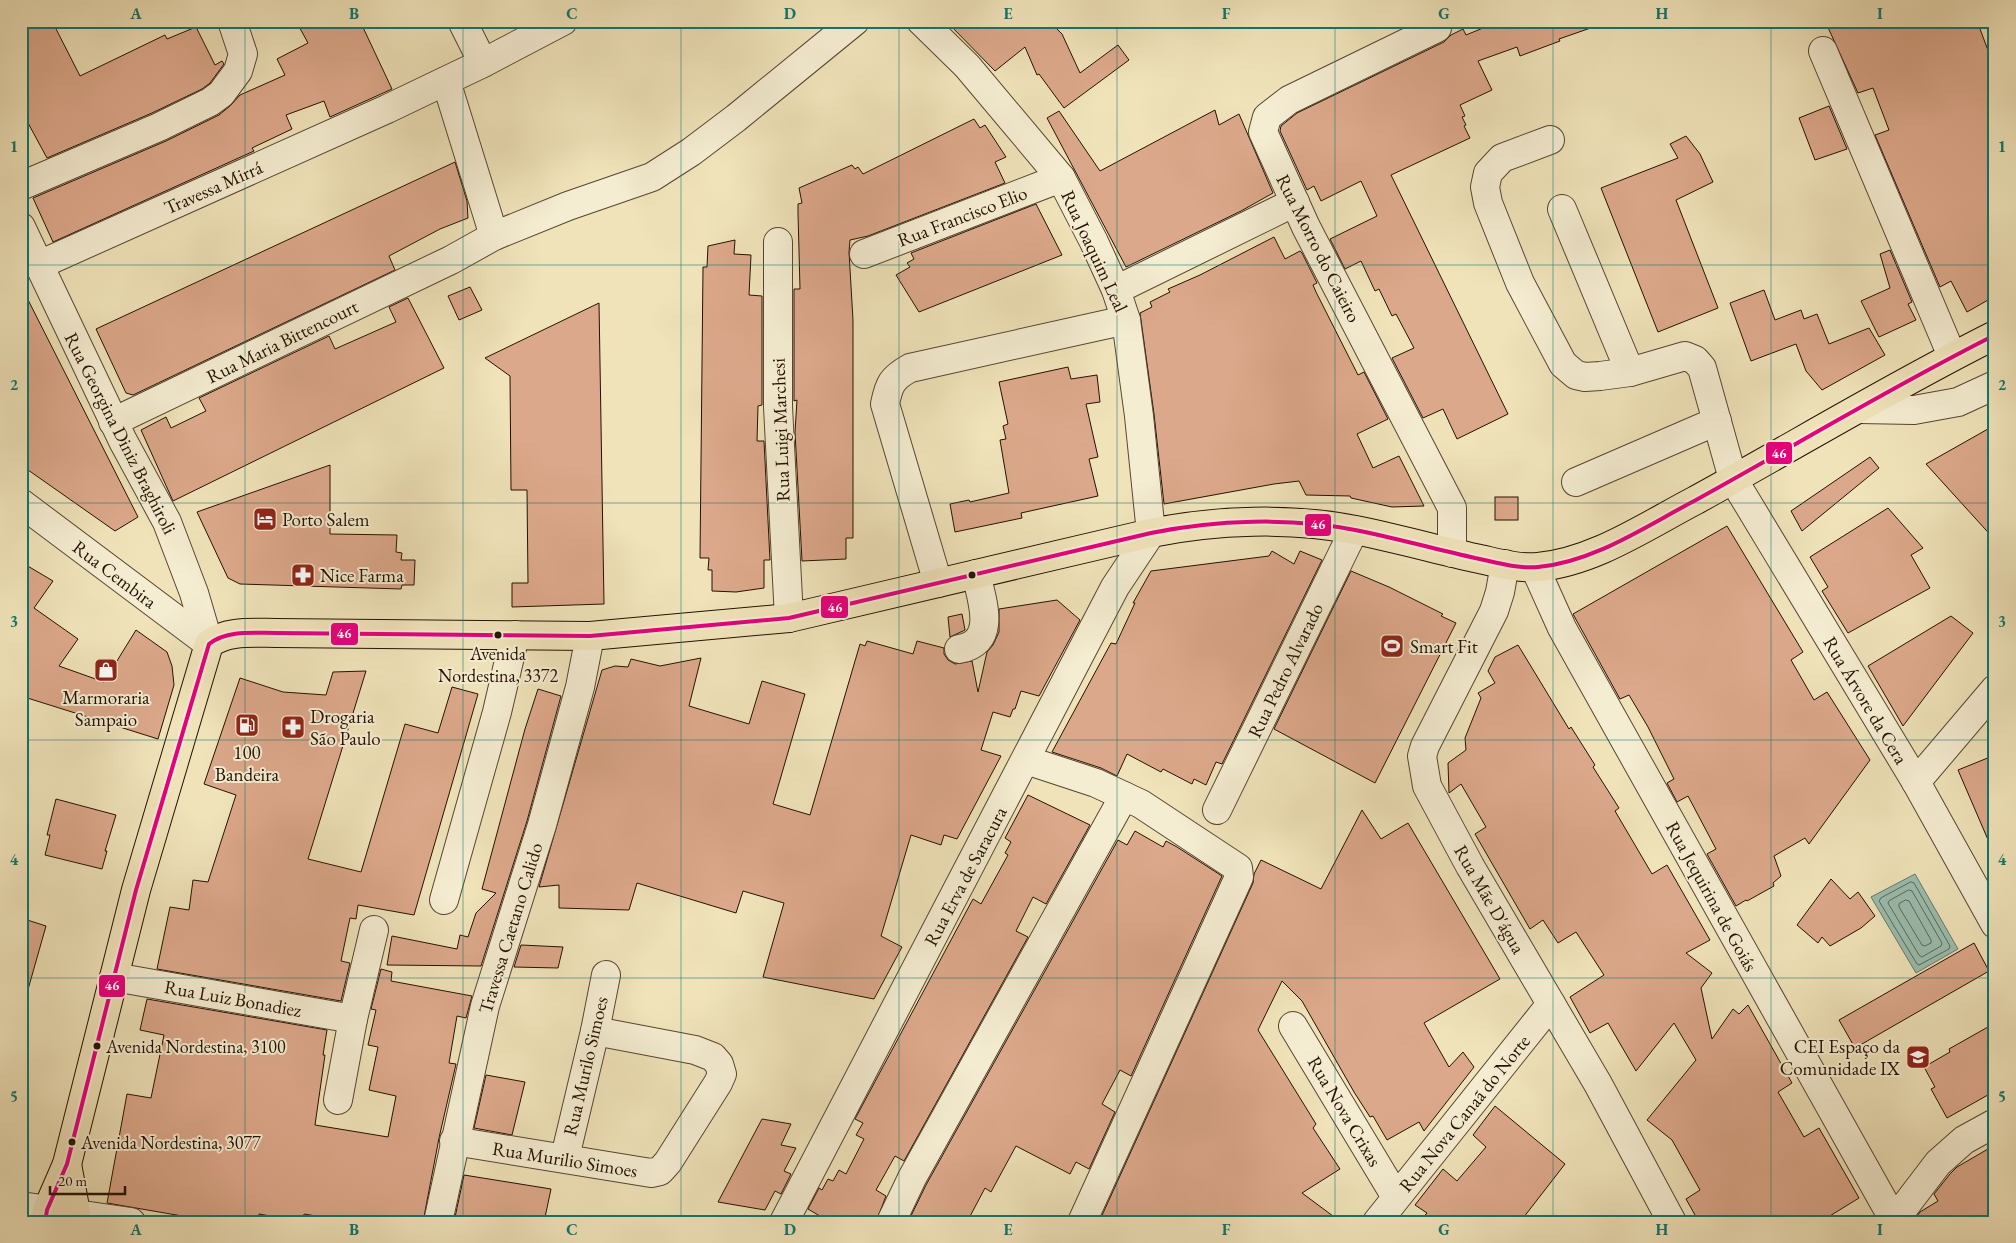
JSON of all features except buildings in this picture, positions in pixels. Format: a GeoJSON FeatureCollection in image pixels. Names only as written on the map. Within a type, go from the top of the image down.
{"type":"FeatureCollection","features":[{"type":"Feature","properties":{"kind":"main road"},"geometry":{"type":"LineString","coordinates":[[38,1212],[67,1164],[136,890],[209,644],[216,638],[228,634],[251,633],[590,636],[789,618],[1151,533],[1174,528],[1212,525],[1284,522],[1354,530],[1504,564],[1535,568],[1566,563],[1617,542],[1952,356],[1995,335]]}},
{"type":"Feature","properties":{"kind":"main road"},"geometry":{"type":"LineString","coordinates":[[67,1164],[75,1217]]}},
{"type":"Feature","properties":{"kind":"street"},"geometry":{"type":"LineString","coordinates":[[21,186],[159,127],[210,102],[222,94],[238,71],[243,54],[232,21]]}},
{"type":"Feature","properties":{"kind":"street"},"geometry":{"type":"LineString","coordinates":[[462,21],[483,63]]}},
{"type":"Feature","properties":{"kind":"street","name":"Travessa Mirrá"},"geometry":{"type":"LineString","coordinates":[[39,264],[387,109],[483,63],[563,21]]}},
{"type":"Feature","properties":{"kind":"street","name":"Rua Maria Bittencourt"},"geometry":{"type":"LineString","coordinates":[[114,422],[451,260],[494,236],[568,206],[652,177],[691,152],[736,118],[855,21]]}},
{"type":"Feature","properties":{"kind":"street","name":"Rua Joaquim Leal"},"geometry":{"type":"LineString","coordinates":[[921,21],[967,66],[1061,178],[1116,290],[1126,320],[1139,416],[1151,533]]}},
{"type":"Feature","properties":{"kind":"street","name":"Rua Morro do Caieiro"},"geometry":{"type":"LineString","coordinates":[[1437,28],[1289,100],[1268,117],[1263,132],[1264,139],[1295,202],[1452,508],[1452,553]]}},
{"type":"Feature","properties":{"kind":"street"},"geometry":{"type":"LineString","coordinates":[[1823,51],[1952,356]]}},
{"type":"Feature","properties":{"kind":"street"},"geometry":{"type":"LineString","coordinates":[[446,81],[494,236]]}},
{"type":"Feature","properties":{"kind":"street","name":"Rua Árvore da Cera"},"geometry":{"type":"LineString","coordinates":[[1550,140],[1502,158],[1488,173],[1485,187],[1488,203],[1520,283],[1562,364],[1576,375],[1585,377],[1630,372],[1685,356],[1694,360],[1702,368],[1733,479],[1916,782],[1995,924]]}},
{"type":"Feature","properties":{"kind":"street","name":"Rua Francisco Elio"},"geometry":{"type":"LineString","coordinates":[[864,254],[1061,178]]}},
{"type":"Feature","properties":{"kind":"street"},"geometry":{"type":"LineString","coordinates":[[1116,290],[1295,202]]}},
{"type":"Feature","properties":{"kind":"street"},"geometry":{"type":"LineString","coordinates":[[1562,209],[1630,372]]}},
{"type":"Feature","properties":{"kind":"street","name":"Rua Georgina Diniz Braghiroli"},"geometry":{"type":"LineString","coordinates":[[21,227],[114,422],[167,522],[194,593],[209,644]]}},
{"type":"Feature","properties":{"kind":"street","name":"Rua Luigi Marchesi"},"geometry":{"type":"LineString","coordinates":[[778,242],[778,407],[789,618]]}},
{"type":"Feature","properties":{"kind":"street"},"geometry":{"type":"LineString","coordinates":[[938,583],[885,404],[888,386],[898,374],[910,368],[1126,320]]}},
{"type":"Feature","properties":{"kind":"street"},"geometry":{"type":"LineString","coordinates":[[1859,409],[1914,410],[1932,407],[1958,402],[1995,385]]}},
{"type":"Feature","properties":{"kind":"street"},"geometry":{"type":"LineString","coordinates":[[1576,482],[1717,421]]}},
{"type":"Feature","properties":{"kind":"street","name":"Rua Cembira"},"geometry":{"type":"LineString","coordinates":[[21,503],[209,644]]}},
{"type":"Feature","properties":{"kind":"street","name":"Rua Pedro Alvarado"},"geometry":{"type":"LineString","coordinates":[[1217,810],[1354,530]]}},
{"type":"Feature","properties":{"kind":"street","name":"Rua Erva de Saracura"},"geometry":{"type":"LineString","coordinates":[[784,1222],[1115,588],[1151,533]]}},
{"type":"Feature","properties":{"kind":"street","name":"Rua Mãe D'água"},"geometry":{"type":"LineString","coordinates":[[1504,564],[1500,592],[1494,611],[1425,746],[1422,756],[1427,786],[1470,866],[1598,1084],[1672,1222]]}},
{"type":"Feature","properties":{"kind":"street","name":"Rua Jequirina de Goiás"},"geometry":{"type":"LineString","coordinates":[[1535,568],[1562,628],[1894,1221]]}},
{"type":"Feature","properties":{"kind":"street"},"geometry":{"type":"LineString","coordinates":[[152,601],[166,596],[178,587],[185,569]]}},
{"type":"Feature","properties":{"kind":"street"},"geometry":{"type":"LineString","coordinates":[[959,648],[975,644],[981,637],[984,628],[984,613],[976,574]]}},
{"type":"Feature","properties":{"kind":"street"},"geometry":{"type":"LineString","coordinates":[[444,900],[497,712],[515,635]]}},
{"type":"Feature","properties":{"kind":"street","name":"Travessa Caetano Calido"},"geometry":{"type":"LineString","coordinates":[[438,1222],[454,1141],[485,1006],[542,825],[580,687],[590,636]]}},
{"type":"Feature","properties":{"kind":"street"},"geometry":{"type":"LineString","coordinates":[[1916,782],[1995,689]]}},
{"type":"Feature","properties":{"kind":"street"},"geometry":{"type":"LineString","coordinates":[[1026,760],[1096,783],[1141,804],[1238,868],[1239,878],[1082,1222]]}},
{"type":"Feature","properties":{"kind":"street"},"geometry":{"type":"LineString","coordinates":[[891,1222],[912,1178],[1124,796]]}},
{"type":"Feature","properties":{"kind":"street"},"geometry":{"type":"LineString","coordinates":[[338,1100],[353,1019],[374,930]]}},
{"type":"Feature","properties":{"kind":"street","name":"Rua Murilo Simoes"},"geometry":{"type":"LineString","coordinates":[[565,1157],[595,1031],[606,975]]}},
{"type":"Feature","properties":{"kind":"street","name":"Rua Luiz Bonadiez"},"geometry":{"type":"LineString","coordinates":[[114,977],[353,1019]]}},
{"type":"Feature","properties":{"kind":"street","name":"Rua Nova Canaã do Norte"},"geometry":{"type":"LineString","coordinates":[[1377,1222],[1551,1004]]}},
{"type":"Feature","properties":{"kind":"street","name":"Rua Nova Crixas"},"geometry":{"type":"LineString","coordinates":[[1293,1026],[1396,1197]]}},
{"type":"Feature","properties":{"kind":"street","name":"Rua Murilio Simoes"},"geometry":{"type":"LineString","coordinates":[[454,1141],[565,1157],[651,1173],[660,1171],[676,1151],[722,1074],[719,1064],[713,1057],[695,1050],[595,1031]]}},
{"type":"Feature","properties":{"kind":"street"},"geometry":{"type":"LineString","coordinates":[[1894,1221],[1938,1163],[1964,1140],[1995,1123]]}},
{"type":"Feature","properties":{"kind":"street"},"geometry":{"type":"LineString","coordinates":[[38,1212],[131,1222]]}},
{"type":"Feature","properties":{"kind":"water"},"geometry":{"type":"Polygon","coordinates":[[[1915,874],[1958,949],[1916,973],[1871,897],[1915,874]]]}},
{"type":"Feature","properties":{"kind":"transit line","name":"46"},"geometry":{"type":"LineString","coordinates":[[45,1222],[47,1210],[67,1164],[136,890],[209,644],[224,636],[249,633],[590,636],[789,618],[1151,533],[1227,523],[1279,522],[1330,526],[1370,533],[1514,566],[1538,567],[1559,564],[1599,550],[1639,531],[1882,395],[1995,335]]}},
{"type":"Feature","properties":{"kind":"place","name":"Porto Salem"},"geometry":{"type":"Point","coordinates":[265,519]}},
{"type":"Feature","properties":{"kind":"place","name":"Nice Farma"},"geometry":{"type":"Point","coordinates":[303,575]}},
{"type":"Feature","properties":{"kind":"place","name":"Avenida Nordestina, 3372"},"geometry":{"type":"Point","coordinates":[498,635]}},
{"type":"Feature","properties":{"kind":"place","name":"Smart Fit"},"geometry":{"type":"Point","coordinates":[1392,646]}},
{"type":"Feature","properties":{"kind":"place","name":"Marmoraria Sampaio"},"geometry":{"type":"Point","coordinates":[106,670]}},
{"type":"Feature","properties":{"kind":"place","name":"100 Bandeira"},"geometry":{"type":"Point","coordinates":[247,725]}},
{"type":"Feature","properties":{"kind":"place","name":"Drogaria São Paulo"},"geometry":{"type":"Point","coordinates":[293,727]}},
{"type":"Feature","properties":{"kind":"place","name":"Avenida Nordestina, 3100"},"geometry":{"type":"Point","coordinates":[97,1046]}},
{"type":"Feature","properties":{"kind":"place","name":"CEI Espaço da Comunidade IX"},"geometry":{"type":"Point","coordinates":[1918,1057]}},
{"type":"Feature","properties":{"kind":"place","name":"Avenida Nordestina, 3077"},"geometry":{"type":"Point","coordinates":[72,1142]}}]}
